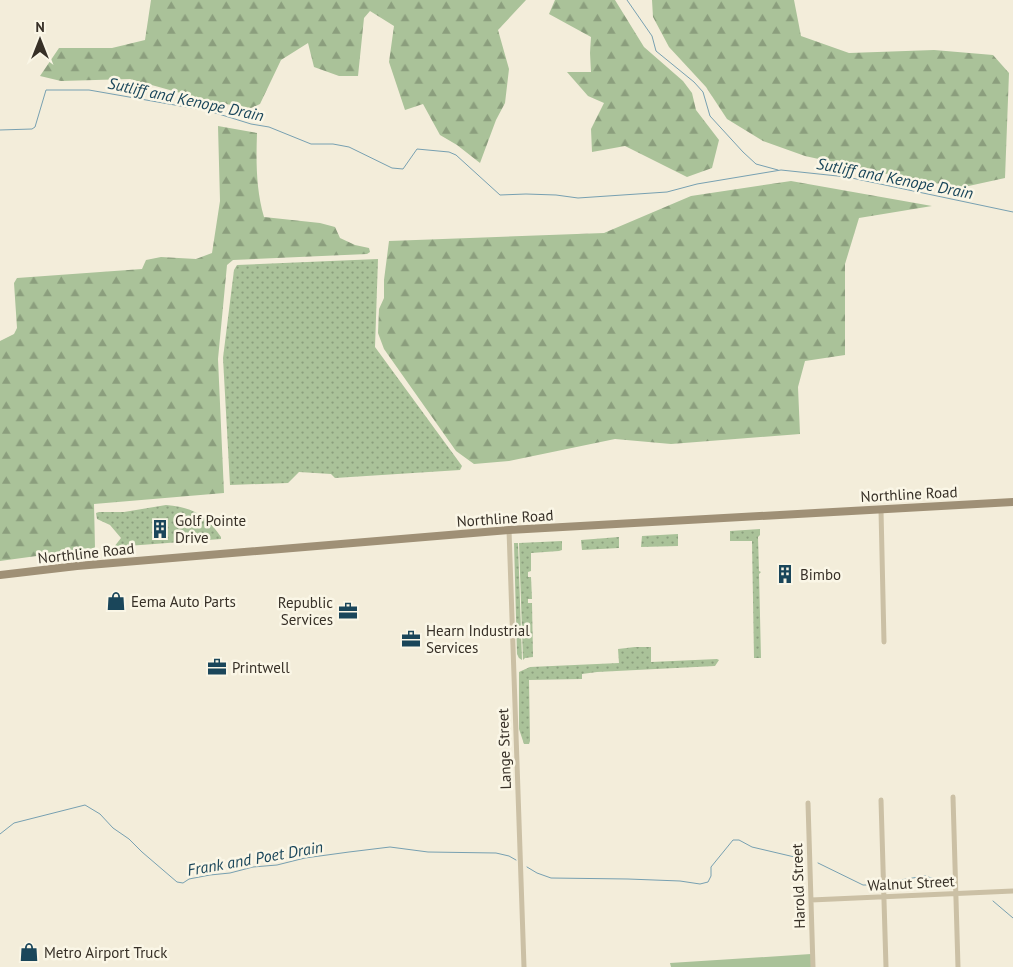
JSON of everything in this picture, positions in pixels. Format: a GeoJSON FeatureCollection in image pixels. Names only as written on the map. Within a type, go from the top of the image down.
{"type":"FeatureCollection","features":[{"type":"Feature","properties":{"kind":"main road","name":"Northline Road"},"geometry":{"type":"LineString","coordinates":[[0,576],[83,566],[509,530],[1013,502]]}},
{"type":"Feature","properties":{"kind":"street"},"geometry":{"type":"LineString","coordinates":[[881,510],[884,642]]}},
{"type":"Feature","properties":{"kind":"street","name":"Lange Street"},"geometry":{"type":"LineString","coordinates":[[509,530],[524,967]]}},
{"type":"Feature","properties":{"kind":"street"},"geometry":{"type":"LineString","coordinates":[[953,797],[958,967]]}},
{"type":"Feature","properties":{"kind":"street"},"geometry":{"type":"LineString","coordinates":[[881,800],[886,967]]}},
{"type":"Feature","properties":{"kind":"street","name":"Harold Street"},"geometry":{"type":"LineString","coordinates":[[808,803],[813,967]]}},
{"type":"Feature","properties":{"kind":"street","name":"Walnut Street"},"geometry":{"type":"LineString","coordinates":[[811,900],[1013,890]]}},
{"type":"Feature","properties":{"kind":"green space"},"geometry":{"type":"Polygon","coordinates":[[[151,0],[526,0],[498,30],[509,69],[505,103],[496,120],[480,163],[457,145],[440,135],[423,104],[405,110],[389,62],[394,26],[370,11],[364,18],[358,76],[339,76],[314,67],[308,43],[281,60],[260,104],[251,108],[213,102],[130,79],[61,81],[40,76],[59,48],[112,48],[145,40],[151,0]]]}},
{"type":"Feature","properties":{"kind":"green space"},"geometry":{"type":"Polygon","coordinates":[[[555,0],[615,0],[644,47],[683,81],[692,93],[696,110],[719,140],[712,168],[687,177],[625,146],[592,152],[591,129],[604,103],[588,96],[567,72],[591,72],[591,37],[549,14],[555,0]]]}},
{"type":"Feature","properties":{"kind":"green space"},"geometry":{"type":"Polygon","coordinates":[[[652,0],[794,0],[801,36],[849,53],[934,50],[993,55],[1009,73],[1005,178],[964,187],[919,181],[805,156],[763,141],[727,119],[706,87],[669,47],[653,17],[652,0]]]}},
{"type":"Feature","properties":{"kind":"green space"},"geometry":{"type":"Polygon","coordinates":[[[218,126],[257,133],[257,175],[264,217],[320,223],[335,227],[340,238],[355,245],[369,248],[370,252],[367,254],[233,260],[227,265],[218,359],[224,493],[94,504],[95,548],[0,561],[0,341],[14,334],[17,328],[14,283],[17,278],[142,269],[146,260],[161,257],[196,259],[212,253],[220,201],[218,126]]]}},
{"type":"Feature","properties":{"kind":"green space"},"geometry":{"type":"Polygon","coordinates":[[[791,181],[932,206],[859,218],[845,264],[845,355],[805,361],[798,387],[800,434],[671,444],[615,439],[509,461],[474,464],[456,451],[384,349],[378,333],[379,309],[384,298],[384,280],[389,241],[604,233],[691,196],[791,181]]]}},
{"type":"Feature","properties":{"kind":"green space"},"geometry":{"type":"Polygon","coordinates":[[[378,259],[375,347],[462,466],[460,470],[335,478],[331,474],[299,472],[288,483],[230,485],[223,358],[234,270],[237,265],[378,259]]]}},
{"type":"Feature","properties":{"kind":"green space"},"geometry":{"type":"Polygon","coordinates":[[[166,505],[191,510],[198,514],[210,523],[221,539],[114,547],[121,538],[110,525],[97,519],[96,513],[124,512],[166,505]]]}},
{"type":"Feature","properties":{"kind":"green space"},"geometry":{"type":"Polygon","coordinates":[[[760,529],[758,537],[759,571],[761,572],[759,574],[761,658],[754,658],[752,541],[730,541],[730,531],[760,529]]]}},
{"type":"Feature","properties":{"kind":"green space"},"geometry":{"type":"Polygon","coordinates":[[[678,534],[678,546],[641,547],[642,536],[678,534]]]}},
{"type":"Feature","properties":{"kind":"green space"},"geometry":{"type":"Polygon","coordinates":[[[619,537],[619,548],[582,550],[581,540],[619,537]]]}},
{"type":"Feature","properties":{"kind":"green space"},"geometry":{"type":"Polygon","coordinates":[[[562,541],[562,550],[531,553],[531,571],[528,572],[528,577],[531,577],[532,599],[528,599],[528,603],[532,603],[533,657],[523,660],[519,543],[562,541]]]}},
{"type":"Feature","properties":{"kind":"green space"},"geometry":{"type":"Polygon","coordinates":[[[514,543],[518,543],[522,660],[517,654],[514,543]]]}},
{"type":"Feature","properties":{"kind":"green space"},"geometry":{"type":"Polygon","coordinates":[[[651,647],[651,662],[719,660],[715,666],[597,672],[582,674],[582,679],[529,680],[530,741],[529,744],[524,744],[519,729],[519,672],[530,667],[619,663],[618,649],[651,647]]]}},
{"type":"Feature","properties":{"kind":"green space"},"geometry":{"type":"Polygon","coordinates":[[[811,954],[811,967],[671,967],[670,963],[811,954]]]}},
{"type":"Feature","properties":{"kind":"waterway"},"geometry":{"type":"LineString","coordinates":[[627,0],[652,36],[656,51],[694,82],[703,92],[710,116],[756,164],[778,170]]}},
{"type":"Feature","properties":{"kind":"waterway","name":"Sutliff and Kenope Drain"},"geometry":{"type":"LineString","coordinates":[[0,130],[32,129],[35,127],[46,90],[89,90],[209,111],[251,124],[269,127],[311,144],[333,144],[349,147],[392,168],[403,169],[417,149],[449,152],[456,155],[500,195],[556,195],[578,198],[667,192],[697,184],[781,170],[847,177],[1013,212]]}},
{"type":"Feature","properties":{"kind":"waterway","name":"Frank and Poet Drain"},"geometry":{"type":"LineString","coordinates":[[0,834],[14,823],[85,805],[100,814],[113,828],[129,839],[177,882],[183,883],[189,879],[230,873],[253,867],[390,847],[428,852],[496,853],[516,860]]}},
{"type":"Feature","properties":{"kind":"waterway","name":"Frank and Poet Drain"},"geometry":{"type":"LineString","coordinates":[[527,867],[551,878],[680,881],[700,884],[708,882],[711,876],[711,867],[733,840],[739,840],[752,847],[803,859]]}},
{"type":"Feature","properties":{"kind":"waterway","name":"Frank and Poet Drain"},"geometry":{"type":"LineString","coordinates":[[818,863],[863,885],[871,885]]}},
{"type":"Feature","properties":{"kind":"waterway","name":"Frank and Poet Drain"},"geometry":{"type":"LineString","coordinates":[[894,881],[925,876],[941,881]]}},
{"type":"Feature","properties":{"kind":"waterway","name":"Frank and Poet Drain"},"geometry":{"type":"LineString","coordinates":[[993,901],[1013,918]]}},
{"type":"Feature","properties":{"kind":"place","name":"Golf Pointe Drive"},"geometry":{"type":"Point","coordinates":[160,529]}},
{"type":"Feature","properties":{"kind":"place","name":"Bimbo"},"geometry":{"type":"Point","coordinates":[785,574]}},
{"type":"Feature","properties":{"kind":"place","name":"Eema Auto Parts"},"geometry":{"type":"Point","coordinates":[116,601]}},
{"type":"Feature","properties":{"kind":"place","name":"Republic Services"},"geometry":{"type":"Point","coordinates":[348,611]}},
{"type":"Feature","properties":{"kind":"place","name":"Hearn Industrial Services"},"geometry":{"type":"Point","coordinates":[411,639]}},
{"type":"Feature","properties":{"kind":"place","name":"Printwell"},"geometry":{"type":"Point","coordinates":[217,667]}},
{"type":"Feature","properties":{"kind":"place","name":"Metro Airport Truck"},"geometry":{"type":"Point","coordinates":[29,952]}}]}
